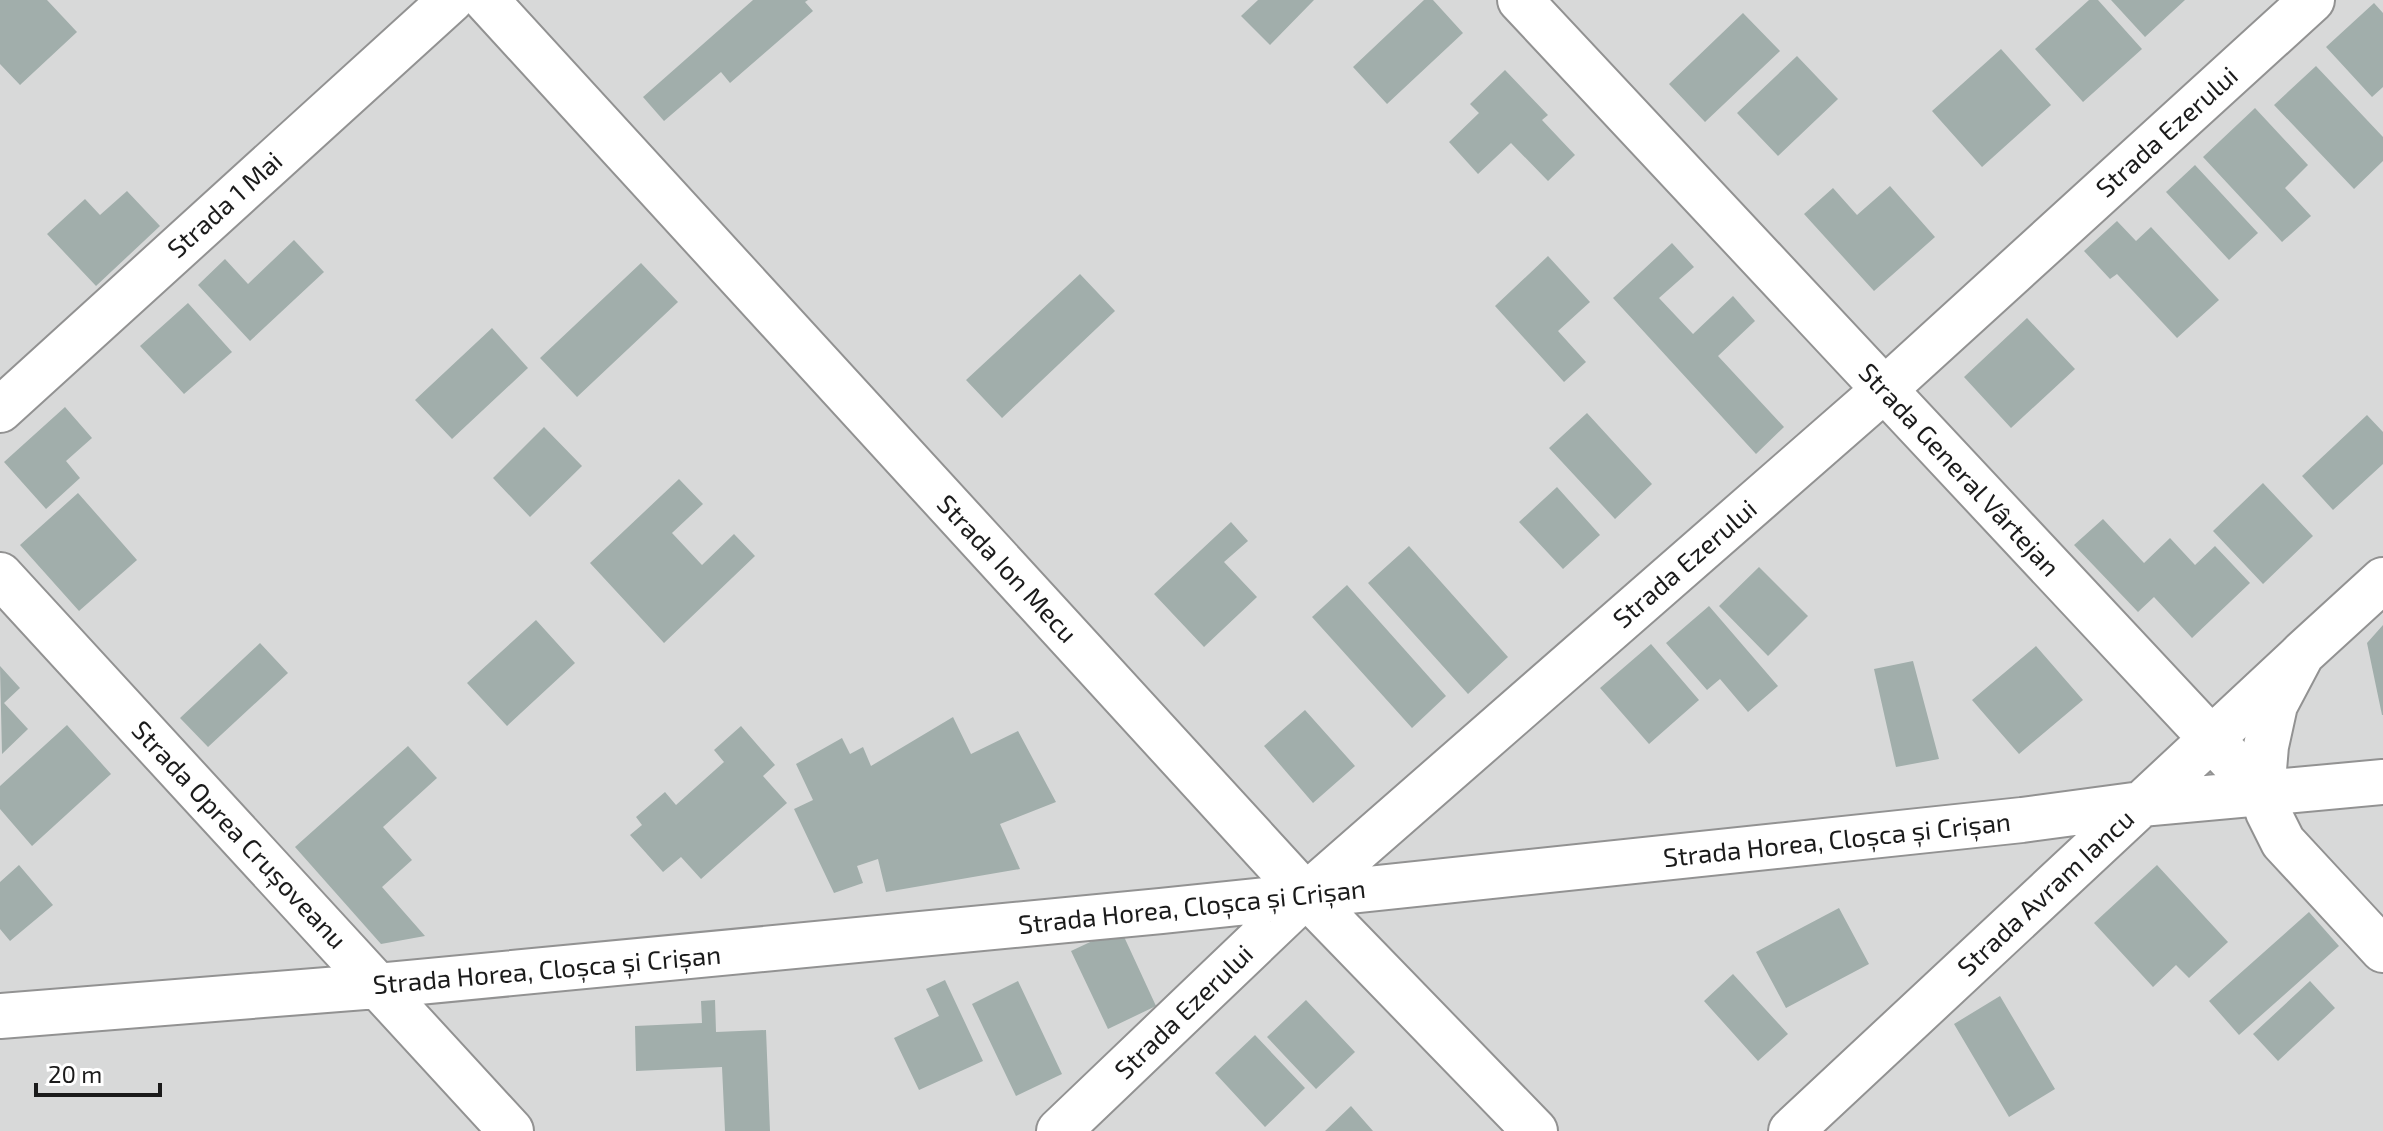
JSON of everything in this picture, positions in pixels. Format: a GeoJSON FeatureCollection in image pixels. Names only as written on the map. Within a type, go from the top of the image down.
{"type":"FeatureCollection","features":[{"type":"Feature","properties":{"kind":"street","name":"Strada 1 Mai"},"geometry":{"type":"LineString","coordinates":[[0,410],[451,0]]}},
{"type":"Feature","properties":{"kind":"street","name":"Strada Ion Mecu"},"geometry":{"type":"LineString","coordinates":[[486,0],[1306,895],[1535,1131]]}},
{"type":"Feature","properties":{"kind":"street","name":"Strada General Vârtejan"},"geometry":{"type":"LineString","coordinates":[[1520,0],[2262,793],[2283,842],[2383,950]]}},
{"type":"Feature","properties":{"kind":"street","name":"Strada Ezerului"},"geometry":{"type":"LineString","coordinates":[[1059,1131],[1306,895],[1885,389],[2312,0]]}},
{"type":"Feature","properties":{"kind":"street","name":"Strada Oprea Crușoveanu"},"geometry":{"type":"LineString","coordinates":[[0,575],[511,1131]]}},
{"type":"Feature","properties":{"kind":"street","name":"Strada Avram Iancu"},"geometry":{"type":"LineString","coordinates":[[1791,1131],[2383,580]]}},
{"type":"Feature","properties":{"kind":"street","name":"Strada Avram Iancu"},"geometry":{"type":"LineString","coordinates":[[2262,793],[2266,746],[2275,705],[2302,654]]}},
{"type":"Feature","properties":{"kind":"street","name":"Strada Horea, Cloșca și Crișan"},"geometry":{"type":"LineString","coordinates":[[0,1016],[377,986],[1306,895],[2006,822],[2141,804],[2383,782]]}},
{"type":"Feature","properties":{"kind":"shaded area"},"geometry":{"type":"Polygon","coordinates":[[[0,0],[2383,0],[2383,1131],[0,1131],[0,0]]]}},
{"type":"Feature","properties":{"kind":"building"},"geometry":{"type":"Polygon","coordinates":[[[0,0],[47,0],[77,32],[20,85],[0,64],[0,0]]]}},
{"type":"Feature","properties":{"kind":"building"},"geometry":{"type":"Polygon","coordinates":[[[753,0],[808,0],[805,2],[813,11],[730,83],[721,72],[664,121],[643,97],[753,0]]]}},
{"type":"Feature","properties":{"kind":"building"},"geometry":{"type":"Polygon","coordinates":[[[1258,0],[1314,0],[1270,45],[1241,16],[1258,0]]]}},
{"type":"Feature","properties":{"kind":"building"},"geometry":{"type":"Polygon","coordinates":[[[1424,0],[1433,0],[1463,33],[1387,104],[1353,67],[1424,0]]]}},
{"type":"Feature","properties":{"kind":"building"},"geometry":{"type":"Polygon","coordinates":[[[2089,0],[2098,0],[2142,49],[2083,102],[2035,49],[2089,0]]]}},
{"type":"Feature","properties":{"kind":"building"},"geometry":{"type":"Polygon","coordinates":[[[2111,0],[2185,0],[2145,37],[2111,0]]]}},
{"type":"Feature","properties":{"kind":"building"},"geometry":{"type":"Polygon","coordinates":[[[2374,3],[2383,13],[2383,87],[2372,97],[2326,47],[2374,3]]]}},
{"type":"Feature","properties":{"kind":"building"},"geometry":{"type":"Polygon","coordinates":[[[1743,13],[1780,51],[1705,122],[1669,84],[1743,13]]]}},
{"type":"Feature","properties":{"kind":"building"},"geometry":{"type":"Polygon","coordinates":[[[2001,49],[2051,105],[1982,167],[1932,111],[2001,49]]]}},
{"type":"Feature","properties":{"kind":"building"},"geometry":{"type":"Polygon","coordinates":[[[1797,56],[1838,99],[1778,156],[1737,113],[1797,56]]]}},
{"type":"Feature","properties":{"kind":"building"},"geometry":{"type":"Polygon","coordinates":[[[2316,66],[2383,137],[2383,161],[2354,189],[2274,105],[2316,66]]]}},
{"type":"Feature","properties":{"kind":"building"},"geometry":{"type":"Polygon","coordinates":[[[1505,70],[1548,115],[1542,120],[1575,155],[1548,181],[1511,143],[1478,174],[1449,142],[1479,113],[1470,104],[1505,70]]]}},
{"type":"Feature","properties":{"kind":"building"},"geometry":{"type":"Polygon","coordinates":[[[2255,108],[2308,165],[2285,188],[2311,216],[2282,242],[2203,157],[2255,108]]]}},
{"type":"Feature","properties":{"kind":"building"},"geometry":{"type":"Polygon","coordinates":[[[2195,165],[2258,233],[2229,260],[2166,192],[2195,165]]]}},
{"type":"Feature","properties":{"kind":"building"},"geometry":{"type":"Polygon","coordinates":[[[1890,186],[1935,237],[1874,291],[1804,214],[1833,188],[1857,215],[1890,186]]]}},
{"type":"Feature","properties":{"kind":"building"},"geometry":{"type":"Polygon","coordinates":[[[127,191],[160,226],[96,286],[47,234],[85,199],[100,215],[127,191]]]}},
{"type":"Feature","properties":{"kind":"building"},"geometry":{"type":"Polygon","coordinates":[[[2117,221],[2136,241],[2151,227],[2219,300],[2177,338],[2117,274],[2110,279],[2084,251],[2117,221]]]}},
{"type":"Feature","properties":{"kind":"building"},"geometry":{"type":"Polygon","coordinates":[[[294,240],[324,272],[250,341],[198,285],[225,259],[248,284],[294,240]]]}},
{"type":"Feature","properties":{"kind":"building"},"geometry":{"type":"Polygon","coordinates":[[[1672,243],[1694,267],[1659,298],[1693,334],[1733,296],[1755,321],[1718,356],[1784,427],[1756,454],[1613,298],[1672,243]]]}},
{"type":"Feature","properties":{"kind":"building"},"geometry":{"type":"Polygon","coordinates":[[[1548,256],[1590,302],[1558,331],[1586,362],[1564,382],[1495,306],[1548,256]]]}},
{"type":"Feature","properties":{"kind":"building"},"geometry":{"type":"Polygon","coordinates":[[[641,263],[678,302],[577,397],[540,358],[641,263]]]}},
{"type":"Feature","properties":{"kind":"building"},"geometry":{"type":"Polygon","coordinates":[[[1080,274],[1115,311],[1002,418],[966,380],[1080,274]]]}},
{"type":"Feature","properties":{"kind":"building"},"geometry":{"type":"Polygon","coordinates":[[[188,303],[232,352],[184,394],[140,346],[188,303]]]}},
{"type":"Feature","properties":{"kind":"building"},"geometry":{"type":"Polygon","coordinates":[[[2027,318],[2075,369],[2011,428],[1964,377],[2027,318]]]}},
{"type":"Feature","properties":{"kind":"building"},"geometry":{"type":"Polygon","coordinates":[[[492,328],[528,368],[452,439],[415,400],[492,328]]]}},
{"type":"Feature","properties":{"kind":"building"},"geometry":{"type":"Polygon","coordinates":[[[65,407],[92,438],[66,461],[80,478],[46,509],[4,462],[65,407]]]}},
{"type":"Feature","properties":{"kind":"building"},"geometry":{"type":"Polygon","coordinates":[[[1587,413],[1652,484],[1615,519],[1549,448],[1587,413]]]}},
{"type":"Feature","properties":{"kind":"building"},"geometry":{"type":"Polygon","coordinates":[[[2367,415],[2383,432],[2383,464],[2333,510],[2302,476],[2367,415]]]}},
{"type":"Feature","properties":{"kind":"building"},"geometry":{"type":"Polygon","coordinates":[[[544,427],[582,466],[530,517],[493,478],[544,427]]]}},
{"type":"Feature","properties":{"kind":"building"},"geometry":{"type":"Polygon","coordinates":[[[679,479],[703,504],[672,533],[702,565],[734,534],[755,556],[664,643],[590,563],[679,479]]]}},
{"type":"Feature","properties":{"kind":"building"},"geometry":{"type":"Polygon","coordinates":[[[2263,483],[2313,536],[2263,584],[2213,531],[2263,483]]]}},
{"type":"Feature","properties":{"kind":"building"},"geometry":{"type":"Polygon","coordinates":[[[1557,487],[1600,535],[1563,569],[1519,522],[1557,487]]]}},
{"type":"Feature","properties":{"kind":"building"},"geometry":{"type":"Polygon","coordinates":[[[78,493],[137,560],[79,611],[20,545],[78,493]]]}},
{"type":"Feature","properties":{"kind":"building"},"geometry":{"type":"Polygon","coordinates":[[[2103,519],[2144,563],[2170,538],[2195,565],[2215,546],[2250,583],[2192,638],[2154,597],[2138,612],[2074,545],[2103,519]]]}},
{"type":"Feature","properties":{"kind":"building"},"geometry":{"type":"Polygon","coordinates":[[[1231,522],[1248,541],[1224,562],[1257,597],[1204,647],[1154,594],[1231,522]]]}},
{"type":"Feature","properties":{"kind":"building"},"geometry":{"type":"Polygon","coordinates":[[[1409,546],[1508,657],[1468,694],[1368,583],[1409,546]]]}},
{"type":"Feature","properties":{"kind":"building"},"geometry":{"type":"Polygon","coordinates":[[[1759,567],[1808,616],[1768,656],[1719,606],[1759,567]]]}},
{"type":"Feature","properties":{"kind":"building"},"geometry":{"type":"Polygon","coordinates":[[[1347,585],[1446,696],[1412,728],[1312,617],[1347,585]]]}},
{"type":"Feature","properties":{"kind":"building"},"geometry":{"type":"Polygon","coordinates":[[[1709,606],[1778,686],[1748,712],[1720,679],[1707,690],[1666,643],[1709,606]]]}},
{"type":"Feature","properties":{"kind":"building"},"geometry":{"type":"Polygon","coordinates":[[[536,620],[575,663],[507,726],[467,683],[536,620]]]}},
{"type":"Feature","properties":{"kind":"building"},"geometry":{"type":"Polygon","coordinates":[[[2383,625],[2383,715],[2382,715],[2367,643],[2383,625]]]}},
{"type":"Feature","properties":{"kind":"building"},"geometry":{"type":"Polygon","coordinates":[[[260,643],[288,673],[208,747],[180,718],[260,643]]]}},
{"type":"Feature","properties":{"kind":"building"},"geometry":{"type":"Polygon","coordinates":[[[1651,644],[1699,700],[1649,744],[1600,688],[1651,644]]]}},
{"type":"Feature","properties":{"kind":"building"},"geometry":{"type":"Polygon","coordinates":[[[2036,646],[2083,700],[2019,754],[1972,700],[2036,646]]]}},
{"type":"Feature","properties":{"kind":"building"},"geometry":{"type":"Polygon","coordinates":[[[1913,661],[1939,759],[1896,767],[1874,669],[1913,661]]]}},
{"type":"Feature","properties":{"kind":"building"},"geometry":{"type":"Polygon","coordinates":[[[0,666],[20,688],[4,703],[28,729],[2,754],[0,666]]]}},
{"type":"Feature","properties":{"kind":"building"},"geometry":{"type":"Polygon","coordinates":[[[1305,710],[1355,766],[1313,803],[1264,746],[1305,710]]]}},
{"type":"Feature","properties":{"kind":"building"},"geometry":{"type":"Polygon","coordinates":[[[953,717],[971,754],[1018,731],[1056,802],[1000,824],[1020,869],[886,892],[878,859],[857,866],[863,883],[834,893],[794,809],[813,800],[796,764],[842,738],[850,754],[863,747],[871,766],[953,717]]]}},
{"type":"Feature","properties":{"kind":"building"},"geometry":{"type":"Polygon","coordinates":[[[67,725],[111,774],[32,846],[0,809],[0,786],[67,725]]]}},
{"type":"Feature","properties":{"kind":"building"},"geometry":{"type":"Polygon","coordinates":[[[741,726],[775,765],[763,776],[787,803],[701,879],[681,857],[663,872],[630,835],[642,825],[636,817],[665,792],[676,805],[724,762],[714,750],[741,726]]]}},
{"type":"Feature","properties":{"kind":"building"},"geometry":{"type":"Polygon","coordinates":[[[408,746],[437,778],[383,827],[412,860],[382,887],[425,936],[381,944],[295,847],[408,746]]]}},
{"type":"Feature","properties":{"kind":"building"},"geometry":{"type":"Polygon","coordinates":[[[19,865],[53,905],[10,941],[0,929],[0,882],[19,865]]]}},
{"type":"Feature","properties":{"kind":"building"},"geometry":{"type":"Polygon","coordinates":[[[2157,865],[2228,942],[2189,978],[2176,965],[2153,987],[2094,923],[2157,865]]]}},
{"type":"Feature","properties":{"kind":"building"},"geometry":{"type":"Polygon","coordinates":[[[1839,908],[1869,964],[1786,1008],[1756,952],[1839,908]]]}},
{"type":"Feature","properties":{"kind":"building"},"geometry":{"type":"Polygon","coordinates":[[[2309,912],[2339,946],[2239,1035],[2209,1001],[2309,912]]]}},
{"type":"Feature","properties":{"kind":"building"},"geometry":{"type":"Polygon","coordinates":[[[1120,928],[1156,1006],[1108,1029],[1071,951],[1120,928]]]}},
{"type":"Feature","properties":{"kind":"building"},"geometry":{"type":"Polygon","coordinates":[[[1733,974],[1788,1034],[1758,1061],[1704,1001],[1733,974]]]}},
{"type":"Feature","properties":{"kind":"building"},"geometry":{"type":"Polygon","coordinates":[[[945,980],[983,1061],[919,1090],[894,1038],[939,1016],[926,989],[945,980]]]}},
{"type":"Feature","properties":{"kind":"building"},"geometry":{"type":"Polygon","coordinates":[[[1018,981],[1062,1074],[1016,1096],[972,1004],[1018,981]]]}},
{"type":"Feature","properties":{"kind":"building"},"geometry":{"type":"Polygon","coordinates":[[[2310,981],[2335,1008],[2278,1061],[2253,1034],[2310,981]]]}},
{"type":"Feature","properties":{"kind":"building"},"geometry":{"type":"Polygon","coordinates":[[[2000,996],[2055,1089],[2009,1117],[1954,1024],[2000,996]]]}},
{"type":"Feature","properties":{"kind":"building"},"geometry":{"type":"Polygon","coordinates":[[[715,1000],[716,1032],[766,1030],[770,1131],[725,1131],[722,1067],[636,1071],[635,1026],[702,1023],[701,1001],[715,1000]]]}},
{"type":"Feature","properties":{"kind":"building"},"geometry":{"type":"Polygon","coordinates":[[[1306,1000],[1355,1052],[1316,1089],[1267,1037],[1306,1000]]]}},
{"type":"Feature","properties":{"kind":"building"},"geometry":{"type":"Polygon","coordinates":[[[1255,1035],[1305,1088],[1265,1127],[1215,1073],[1255,1035]]]}},
{"type":"Feature","properties":{"kind":"building"},"geometry":{"type":"Polygon","coordinates":[[[1351,1106],[1373,1131],[1325,1131],[1351,1106]]]}}]}
